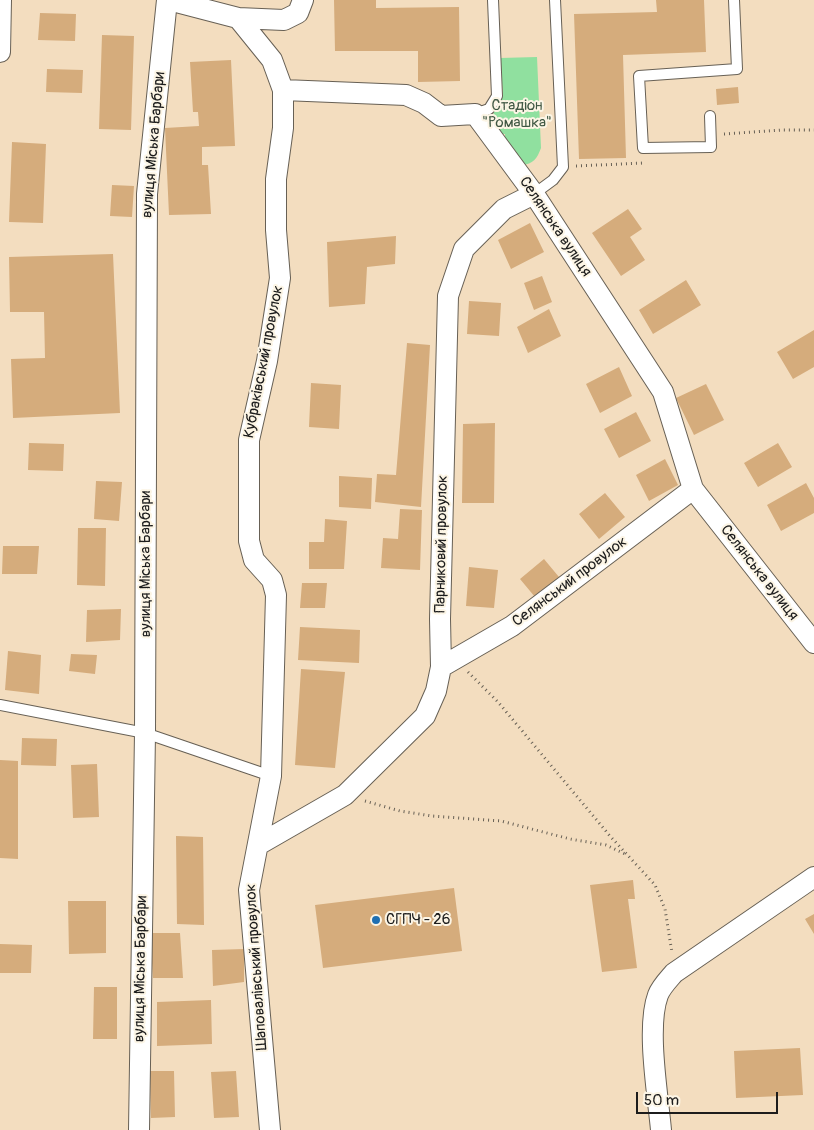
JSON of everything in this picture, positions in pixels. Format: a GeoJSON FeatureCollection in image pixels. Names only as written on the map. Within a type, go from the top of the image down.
{"type":"FeatureCollection","features":[{"type":"Feature","properties":{"kind":"street"},"geometry":{"type":"LineString","coordinates":[[0,52],[1,0]]}},
{"type":"Feature","properties":{"kind":"street"},"geometry":{"type":"LineString","coordinates":[[168,0],[238,18],[284,20],[298,13],[303,0]]}},
{"type":"Feature","properties":{"kind":"street","name":"вулиця Міська Барбари"},"geometry":{"type":"LineString","coordinates":[[139,1130],[145,733],[147,194],[168,0]]}},
{"type":"Feature","properties":{"kind":"street"},"geometry":{"type":"LineString","coordinates":[[238,18],[272,60],[283,90],[406,94],[424,103],[441,116],[474,114]]}},
{"type":"Feature","properties":{"kind":"street","name":"Кубраківський провулок"},"geometry":{"type":"LineString","coordinates":[[271,776],[276,595],[272,580],[254,560],[249,541],[249,440],[267,362],[280,278],[276,230],[276,179],[283,128],[283,90]]}},
{"type":"Feature","properties":{"kind":"street","name":"Селянська вулиця"},"geometry":{"type":"LineString","coordinates":[[474,114],[534,194],[663,392],[693,489],[814,642]]}},
{"type":"Feature","properties":{"kind":"street","name":"Парниковий провулок"},"geometry":{"type":"LineString","coordinates":[[258,845],[345,794],[426,716],[448,662],[440,619],[448,296],[464,249],[504,209],[534,194]]}},
{"type":"Feature","properties":{"kind":"street","name":"Селянський провулок"},"geometry":{"type":"LineString","coordinates":[[448,662],[512,626],[693,489]]}},
{"type":"Feature","properties":{"kind":"street","name":"Шаповалівський провулок"},"geometry":{"type":"LineString","coordinates":[[270,1130],[249,890],[271,776]]}},
{"type":"Feature","properties":{"kind":"street"},"geometry":{"type":"LineString","coordinates":[[661,1130],[654,1046],[654,1021],[658,995],[665,983],[674,974],[814,877]]}},
{"type":"Feature","properties":{"kind":"lane"},"geometry":{"type":"LineString","coordinates":[[474,114],[488,108],[497,96],[493,0]]}},
{"type":"Feature","properties":{"kind":"lane"},"geometry":{"type":"LineString","coordinates":[[534,194],[554,180],[563,167],[555,0]]}},
{"type":"Feature","properties":{"kind":"lane"},"geometry":{"type":"LineString","coordinates":[[710,116],[711,147],[643,148],[638,76],[737,69],[734,0]]}},
{"type":"Feature","properties":{"kind":"lane"},"geometry":{"type":"LineString","coordinates":[[0,705],[145,733],[271,776]]}},
{"type":"Feature","properties":{"kind":"path"},"geometry":{"type":"LineString","coordinates":[[711,135],[782,130],[814,130]]}},
{"type":"Feature","properties":{"kind":"path"},"geometry":{"type":"LineString","coordinates":[[563,167],[644,164],[643,148]]}},
{"type":"Feature","properties":{"kind":"path"},"geometry":{"type":"LineString","coordinates":[[448,662],[498,702],[627,855],[655,885],[665,909],[674,974]]}},
{"type":"Feature","properties":{"kind":"path"},"geometry":{"type":"LineString","coordinates":[[345,794],[400,811],[432,816],[500,821],[570,839],[606,845],[627,855]]}},
{"type":"Feature","properties":{"kind":"green space","name":"Стадіон \"Ромашка\""},"geometry":{"type":"Polygon","coordinates":[[[537,57],[541,148],[534,160],[522,165],[505,145],[505,134],[494,134],[493,96],[503,95],[500,58],[537,57]]]}},
{"type":"Feature","properties":{"kind":"building"},"geometry":{"type":"Polygon","coordinates":[[[334,0],[376,0],[376,8],[459,7],[460,81],[418,82],[418,51],[335,51],[334,0]]]}},
{"type":"Feature","properties":{"kind":"building"},"geometry":{"type":"Polygon","coordinates":[[[656,0],[704,0],[706,52],[623,55],[626,158],[579,159],[574,14],[657,12],[656,0]]]}},
{"type":"Feature","properties":{"kind":"building"},"geometry":{"type":"Polygon","coordinates":[[[40,13],[76,14],[75,41],[38,40],[40,13]]]}},
{"type":"Feature","properties":{"kind":"building"},"geometry":{"type":"Polygon","coordinates":[[[102,35],[134,36],[131,130],[99,129],[102,35]]]}},
{"type":"Feature","properties":{"kind":"building"},"geometry":{"type":"Polygon","coordinates":[[[231,60],[235,146],[202,147],[202,165],[208,165],[211,214],[169,215],[165,128],[199,126],[198,112],[193,112],[190,62],[231,60]]]}},
{"type":"Feature","properties":{"kind":"building"},"geometry":{"type":"Polygon","coordinates":[[[47,69],[83,70],[82,93],[46,92],[47,69]]]}},
{"type":"Feature","properties":{"kind":"building"},"geometry":{"type":"Polygon","coordinates":[[[738,87],[739,103],[717,105],[716,89],[738,87]]]}},
{"type":"Feature","properties":{"kind":"building"},"geometry":{"type":"Polygon","coordinates":[[[12,142],[46,144],[43,223],[9,222],[12,142]]]}},
{"type":"Feature","properties":{"kind":"building"},"geometry":{"type":"Polygon","coordinates":[[[112,185],[134,186],[132,217],[110,216],[112,185]]]}},
{"type":"Feature","properties":{"kind":"building"},"geometry":{"type":"Polygon","coordinates":[[[628,209],[642,229],[630,237],[645,260],[621,276],[592,233],[628,209]]]}},
{"type":"Feature","properties":{"kind":"building"},"geometry":{"type":"Polygon","coordinates":[[[530,223],[544,252],[511,269],[498,240],[530,223]]]}},
{"type":"Feature","properties":{"kind":"building"},"geometry":{"type":"Polygon","coordinates":[[[396,236],[395,264],[367,267],[365,304],[329,307],[327,242],[396,236]]]}},
{"type":"Feature","properties":{"kind":"building"},"geometry":{"type":"Polygon","coordinates":[[[113,254],[120,413],[13,418],[11,359],[45,358],[44,312],[10,312],[9,257],[113,254]]]}},
{"type":"Feature","properties":{"kind":"building"},"geometry":{"type":"Polygon","coordinates":[[[542,276],[552,302],[534,310],[524,283],[542,276]]]}},
{"type":"Feature","properties":{"kind":"building"},"geometry":{"type":"Polygon","coordinates":[[[686,280],[701,305],[653,334],[639,310],[686,280]]]}},
{"type":"Feature","properties":{"kind":"building"},"geometry":{"type":"Polygon","coordinates":[[[469,301],[501,303],[499,336],[467,334],[469,301]]]}},
{"type":"Feature","properties":{"kind":"building"},"geometry":{"type":"Polygon","coordinates":[[[549,309],[561,336],[528,353],[517,327],[549,309]]]}},
{"type":"Feature","properties":{"kind":"building"},"geometry":{"type":"Polygon","coordinates":[[[814,330],[814,367],[793,379],[777,352],[814,330]]]}},
{"type":"Feature","properties":{"kind":"building"},"geometry":{"type":"Polygon","coordinates":[[[407,343],[430,345],[421,507],[375,502],[377,474],[396,475],[407,343]]]}},
{"type":"Feature","properties":{"kind":"building"},"geometry":{"type":"Polygon","coordinates":[[[619,367],[632,396],[600,413],[586,384],[619,367]]]}},
{"type":"Feature","properties":{"kind":"building"},"geometry":{"type":"Polygon","coordinates":[[[311,383],[341,385],[339,429],[309,427],[311,383]]]}},
{"type":"Feature","properties":{"kind":"building"},"geometry":{"type":"Polygon","coordinates":[[[706,384],[724,420],[694,435],[676,398],[706,384]]]}},
{"type":"Feature","properties":{"kind":"building"},"geometry":{"type":"Polygon","coordinates":[[[636,412],[651,441],[619,458],[604,429],[636,412]]]}},
{"type":"Feature","properties":{"kind":"building"},"geometry":{"type":"Polygon","coordinates":[[[495,423],[494,503],[462,503],[463,424],[495,423]]]}},
{"type":"Feature","properties":{"kind":"building"},"geometry":{"type":"Polygon","coordinates":[[[29,443],[64,444],[63,471],[28,470],[29,443]]]}},
{"type":"Feature","properties":{"kind":"building"},"geometry":{"type":"Polygon","coordinates":[[[778,443],[792,467],[758,487],[744,463],[778,443]]]}},
{"type":"Feature","properties":{"kind":"building"},"geometry":{"type":"Polygon","coordinates":[[[665,459],[678,485],[649,501],[636,475],[665,459]]]}},
{"type":"Feature","properties":{"kind":"building"},"geometry":{"type":"Polygon","coordinates":[[[339,476],[372,478],[371,509],[339,507],[339,476]]]}},
{"type":"Feature","properties":{"kind":"building"},"geometry":{"type":"Polygon","coordinates":[[[96,481],[122,482],[119,521],[94,519],[96,481]]]}},
{"type":"Feature","properties":{"kind":"building"},"geometry":{"type":"Polygon","coordinates":[[[806,483],[814,498],[814,513],[781,531],[767,505],[806,483]]]}},
{"type":"Feature","properties":{"kind":"building"},"geometry":{"type":"Polygon","coordinates":[[[605,493],[625,517],[599,539],[579,514],[605,493]]]}},
{"type":"Feature","properties":{"kind":"building"},"geometry":{"type":"Polygon","coordinates":[[[400,509],[422,510],[420,570],[381,568],[383,538],[398,539],[400,509]]]}},
{"type":"Feature","properties":{"kind":"building"},"geometry":{"type":"Polygon","coordinates":[[[325,519],[347,521],[344,569],[309,569],[309,542],[324,542],[325,519]]]}},
{"type":"Feature","properties":{"kind":"building"},"geometry":{"type":"Polygon","coordinates":[[[78,528],[106,528],[105,586],[77,585],[78,528]]]}},
{"type":"Feature","properties":{"kind":"building"},"geometry":{"type":"Polygon","coordinates":[[[3,546],[39,546],[37,574],[2,574],[3,546]]]}},
{"type":"Feature","properties":{"kind":"building"},"geometry":{"type":"Polygon","coordinates":[[[544,559],[559,577],[535,597],[520,579],[544,559]]]}},
{"type":"Feature","properties":{"kind":"building"},"geometry":{"type":"Polygon","coordinates":[[[469,567],[498,570],[494,608],[466,606],[469,567]]]}},
{"type":"Feature","properties":{"kind":"building"},"geometry":{"type":"Polygon","coordinates":[[[302,583],[327,583],[325,608],[300,608],[302,583]]]}},
{"type":"Feature","properties":{"kind":"building"},"geometry":{"type":"Polygon","coordinates":[[[121,609],[120,640],[86,642],[87,610],[121,609]]]}},
{"type":"Feature","properties":{"kind":"building"},"geometry":{"type":"Polygon","coordinates":[[[300,627],[360,630],[359,663],[298,660],[300,627]]]}},
{"type":"Feature","properties":{"kind":"building"},"geometry":{"type":"Polygon","coordinates":[[[8,651],[41,655],[39,694],[5,690],[8,651]]]}},
{"type":"Feature","properties":{"kind":"building"},"geometry":{"type":"Polygon","coordinates":[[[71,654],[97,655],[95,674],[69,671],[71,654]]]}},
{"type":"Feature","properties":{"kind":"building"},"geometry":{"type":"Polygon","coordinates":[[[301,669],[345,672],[335,768],[295,765],[301,669]]]}},
{"type":"Feature","properties":{"kind":"building"},"geometry":{"type":"Polygon","coordinates":[[[22,738],[57,739],[56,766],[21,765],[22,738]]]}},
{"type":"Feature","properties":{"kind":"building"},"geometry":{"type":"Polygon","coordinates":[[[0,760],[18,761],[18,859],[0,858],[0,760]]]}},
{"type":"Feature","properties":{"kind":"building"},"geometry":{"type":"Polygon","coordinates":[[[97,764],[99,817],[73,818],[71,765],[97,764]]]}},
{"type":"Feature","properties":{"kind":"building"},"geometry":{"type":"Polygon","coordinates":[[[176,836],[203,837],[204,925],[177,924],[176,836]]]}},
{"type":"Feature","properties":{"kind":"building"},"geometry":{"type":"Polygon","coordinates":[[[633,880],[635,899],[628,899],[637,968],[602,972],[590,885],[633,880]]]}},
{"type":"Feature","properties":{"kind":"building"},"geometry":{"type":"Polygon","coordinates":[[[454,888],[462,951],[323,968],[315,905],[454,888]]]}},
{"type":"Feature","properties":{"kind":"building"},"geometry":{"type":"Polygon","coordinates":[[[68,901],[106,901],[106,953],[69,954],[68,901]]]}},
{"type":"Feature","properties":{"kind":"building"},"geometry":{"type":"Polygon","coordinates":[[[814,914],[814,934],[805,919],[814,914]]]}},
{"type":"Feature","properties":{"kind":"building"},"geometry":{"type":"Polygon","coordinates":[[[150,933],[180,933],[183,978],[153,978],[150,933]]]}},
{"type":"Feature","properties":{"kind":"building"},"geometry":{"type":"Polygon","coordinates":[[[0,944],[32,945],[31,973],[0,973],[0,944]]]}},
{"type":"Feature","properties":{"kind":"building"},"geometry":{"type":"Polygon","coordinates":[[[244,949],[244,982],[213,986],[212,950],[244,949]]]}},
{"type":"Feature","properties":{"kind":"building"},"geometry":{"type":"Polygon","coordinates":[[[94,987],[117,987],[117,1039],[93,1039],[94,987]]]}},
{"type":"Feature","properties":{"kind":"building"},"geometry":{"type":"Polygon","coordinates":[[[211,1000],[212,1044],[157,1046],[157,1002],[211,1000]]]}},
{"type":"Feature","properties":{"kind":"building"},"geometry":{"type":"Polygon","coordinates":[[[800,1048],[803,1095],[736,1098],[734,1051],[800,1048]]]}},
{"type":"Feature","properties":{"kind":"building"},"geometry":{"type":"Polygon","coordinates":[[[150,1071],[174,1071],[175,1117],[151,1118],[150,1071]]]}},
{"type":"Feature","properties":{"kind":"building"},"geometry":{"type":"Polygon","coordinates":[[[236,1071],[239,1117],[214,1118],[211,1072],[236,1071]]]}},
{"type":"Feature","properties":{"kind":"place","name":"СГПЧ - 26"},"geometry":{"type":"Point","coordinates":[376,920]}}]}
